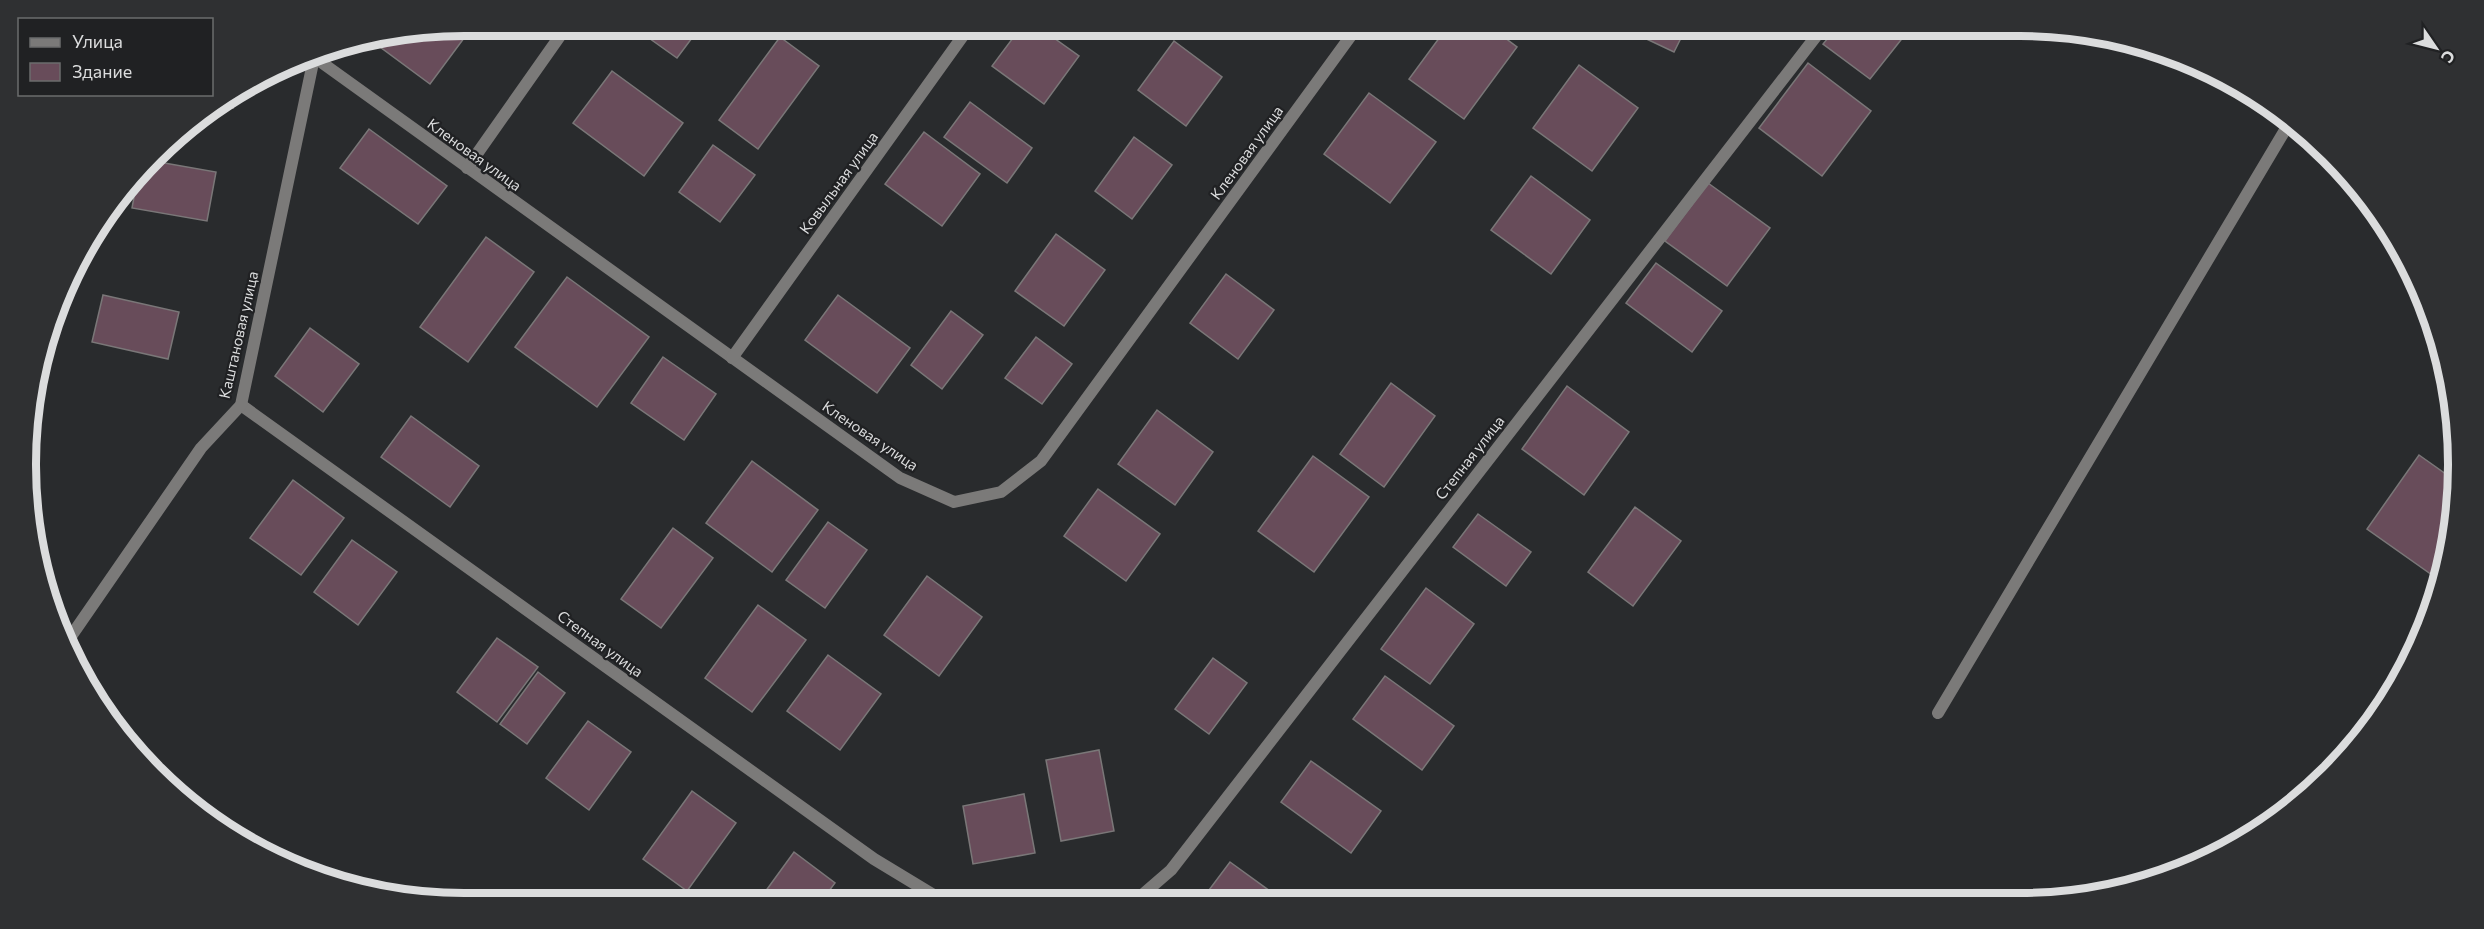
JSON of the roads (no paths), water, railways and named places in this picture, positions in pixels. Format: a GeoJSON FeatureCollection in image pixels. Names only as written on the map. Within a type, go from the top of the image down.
{"type":"FeatureCollection","features":[{"type":"Feature","properties":{"kind":"street"},"geometry":{"type":"LineString","coordinates":[[467,168],[560,36]]}},
{"type":"Feature","properties":{"kind":"street","name":"Ковыльная улица"},"geometry":{"type":"LineString","coordinates":[[732,358],[963,36]]}},
{"type":"Feature","properties":{"kind":"street","name":"Кленовая улица"},"geometry":{"type":"LineString","coordinates":[[322,61],[467,168],[900,478],[954,502],[1002,492],[1041,461],[1351,36]]}},
{"type":"Feature","properties":{"kind":"street","name":"Степная улица"},"geometry":{"type":"LineString","coordinates":[[1144,893],[1171,870],[1816,36]]}},
{"type":"Feature","properties":{"kind":"street","name":"Каштановая улица"},"geometry":{"type":"LineString","coordinates":[[72,635],[201,448],[241,405],[312,65]]}},
{"type":"Feature","properties":{"kind":"street"},"geometry":{"type":"LineString","coordinates":[[1938,713],[2285,129]]}},
{"type":"Feature","properties":{"kind":"street","name":"Степная улица"},"geometry":{"type":"LineString","coordinates":[[241,405],[874,859],[930,893]]}}]}
